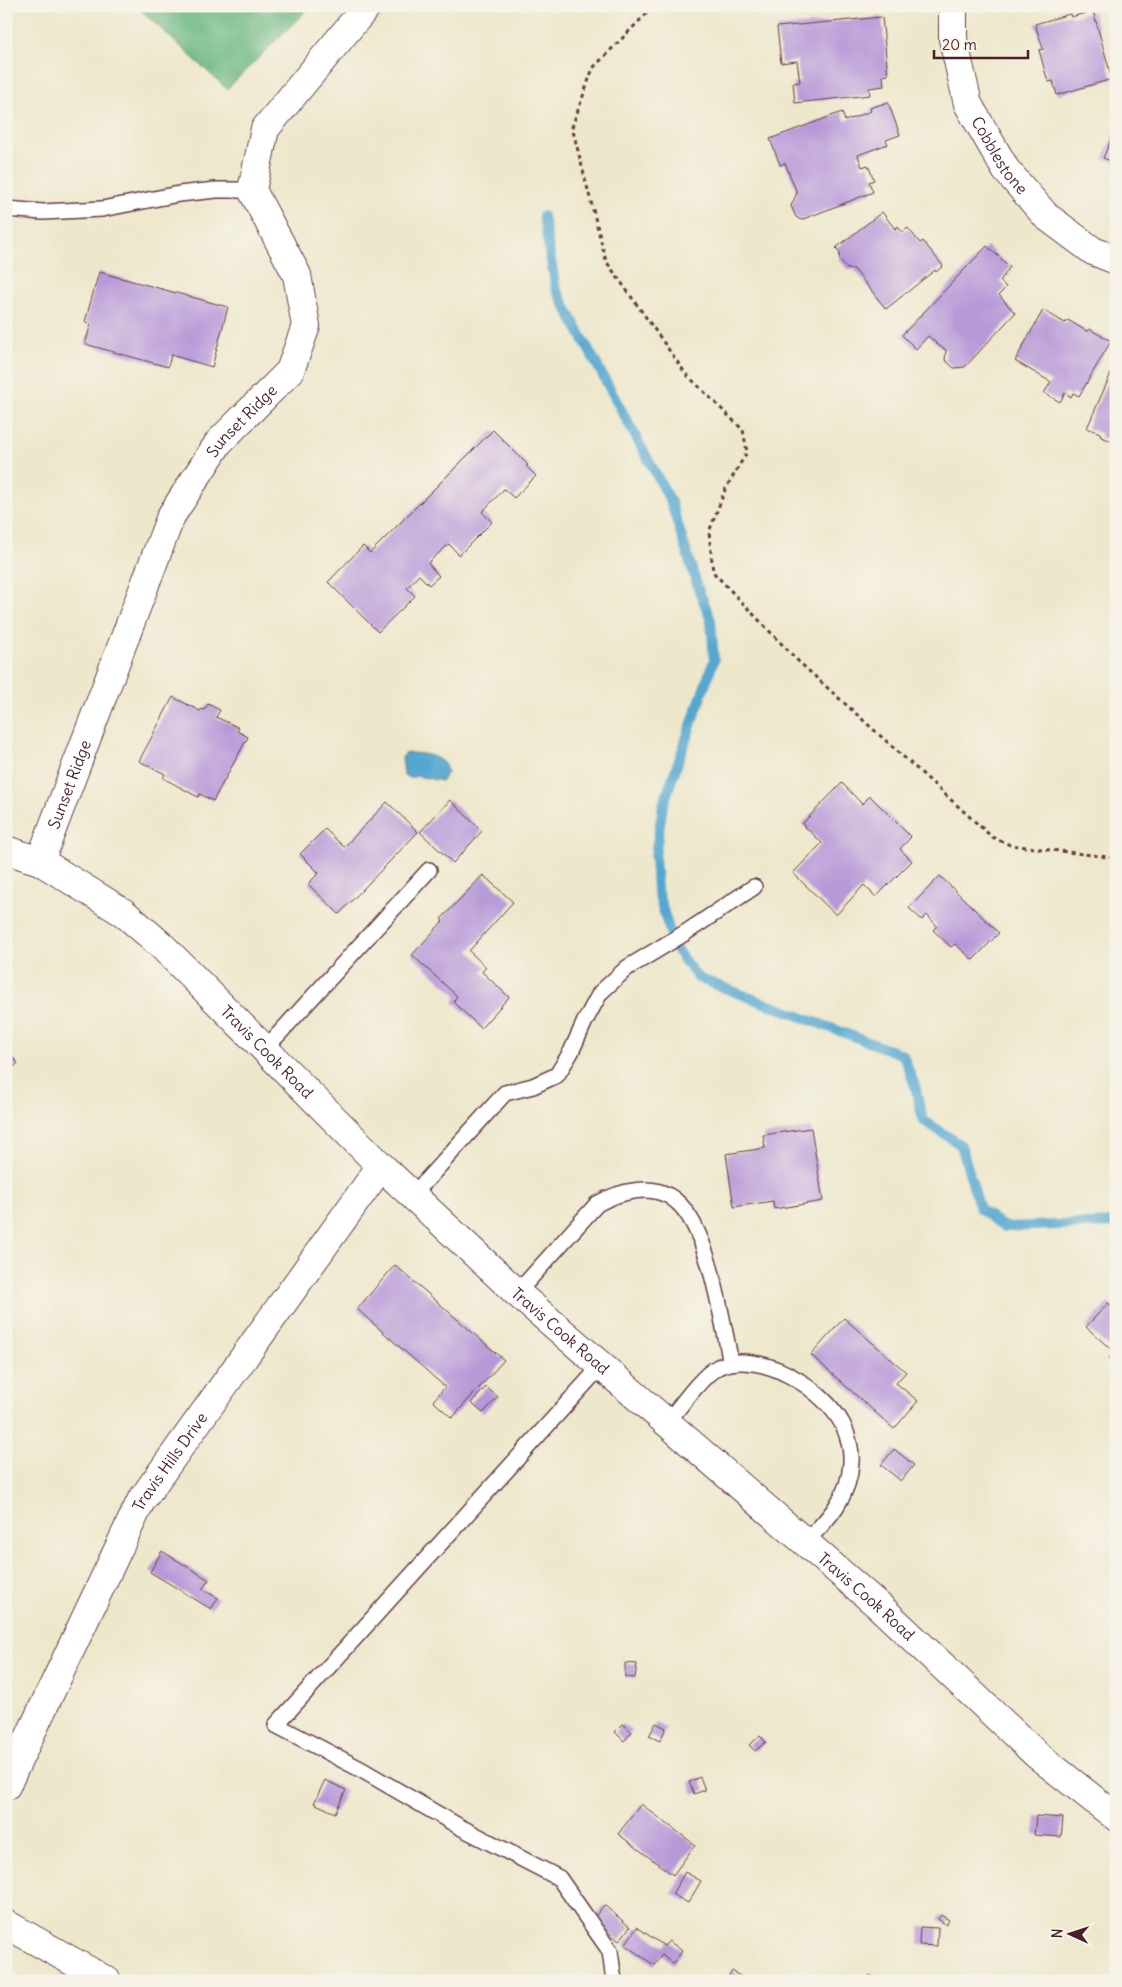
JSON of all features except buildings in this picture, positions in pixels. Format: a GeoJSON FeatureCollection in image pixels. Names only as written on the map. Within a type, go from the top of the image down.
{"type":"FeatureCollection","features":[{"type":"Feature","properties":{"kind":"street"},"geometry":{"type":"LineString","coordinates":[[252,190],[265,129],[367,6]]}},
{"type":"Feature","properties":{"kind":"street","name":"Cobblestone"},"geometry":{"type":"LineString","coordinates":[[952,6],[953,39],[968,104],[1006,170],[1046,216],[1092,251],[1116,260]]}},
{"type":"Feature","properties":{"kind":"street","name":"Sunset Ridge"},"geometry":{"type":"LineString","coordinates":[[40,861],[171,516],[219,442],[290,371],[306,326],[297,275],[252,190]]}},
{"type":"Feature","properties":{"kind":"street","name":"Travis Cook Road"},"geometry":{"type":"LineString","coordinates":[[6,850],[40,861],[124,913],[161,946],[381,1166],[517,1293],[880,1607],[1037,1755],[1116,1817]]}},
{"type":"Feature","properties":{"kind":"street","name":"Travis Hills Drive"},"geometry":{"type":"LineString","coordinates":[[6,1786],[141,1501],[381,1166]]}},
{"type":"Feature","properties":{"kind":"street"},"geometry":{"type":"LineString","coordinates":[[6,1924],[108,1981]]}},
{"type":"Feature","properties":{"kind":"lane"},"geometry":{"type":"LineString","coordinates":[[6,209],[43,212],[102,209],[179,194],[216,190],[252,190]]}},
{"type":"Feature","properties":{"kind":"lane"},"geometry":{"type":"LineString","coordinates":[[265,1049],[429,870]]}},
{"type":"Feature","properties":{"kind":"lane"},"geometry":{"type":"LineString","coordinates":[[413,1195],[505,1093],[533,1086],[557,1075],[571,1052],[600,993],[627,968],[686,933],[754,887]]}},
{"type":"Feature","properties":{"kind":"lane"},"geometry":{"type":"LineString","coordinates":[[517,1293],[597,1204],[608,1197],[626,1192],[646,1190],[663,1192],[677,1201],[684,1210],[698,1233],[706,1253],[731,1363]]}},
{"type":"Feature","properties":{"kind":"lane"},"geometry":{"type":"LineString","coordinates":[[667,1423],[706,1375],[717,1367],[731,1363],[756,1363],[783,1372],[803,1383],[828,1404],[844,1425],[852,1461],[843,1498],[835,1510],[805,1542]]}},
{"type":"Feature","properties":{"kind":"lane"},"geometry":{"type":"LineString","coordinates":[[601,1366],[276,1725],[362,1770],[460,1827],[559,1878],[610,1951],[614,1981]]}},
{"type":"Feature","properties":{"kind":"path"},"geometry":{"type":"LineString","coordinates":[[648,6],[648,12],[593,68],[572,127],[606,262],[686,374],[743,430],[747,452],[725,490],[709,532],[713,572],[799,662],[992,837],[1010,845],[1116,858]]}},
{"type":"Feature","properties":{"kind":"green space"},"geometry":{"type":"Polygon","coordinates":[[[136,6],[311,6],[227,89],[136,6]]]}},
{"type":"Feature","properties":{"kind":"water"},"geometry":{"type":"Polygon","coordinates":[[[406,753],[418,753],[442,761],[447,772],[442,781],[417,776],[409,778],[404,775],[402,757],[406,753]]]}},
{"type":"Feature","properties":{"kind":"waterway"},"geometry":{"type":"LineString","coordinates":[[543,216],[556,289],[670,500],[699,591],[711,620],[714,660],[663,805],[655,856],[657,890],[675,948],[698,978],[903,1055],[915,1086],[923,1120],[961,1145],[980,1209],[1004,1227],[1116,1223]]}}]}
